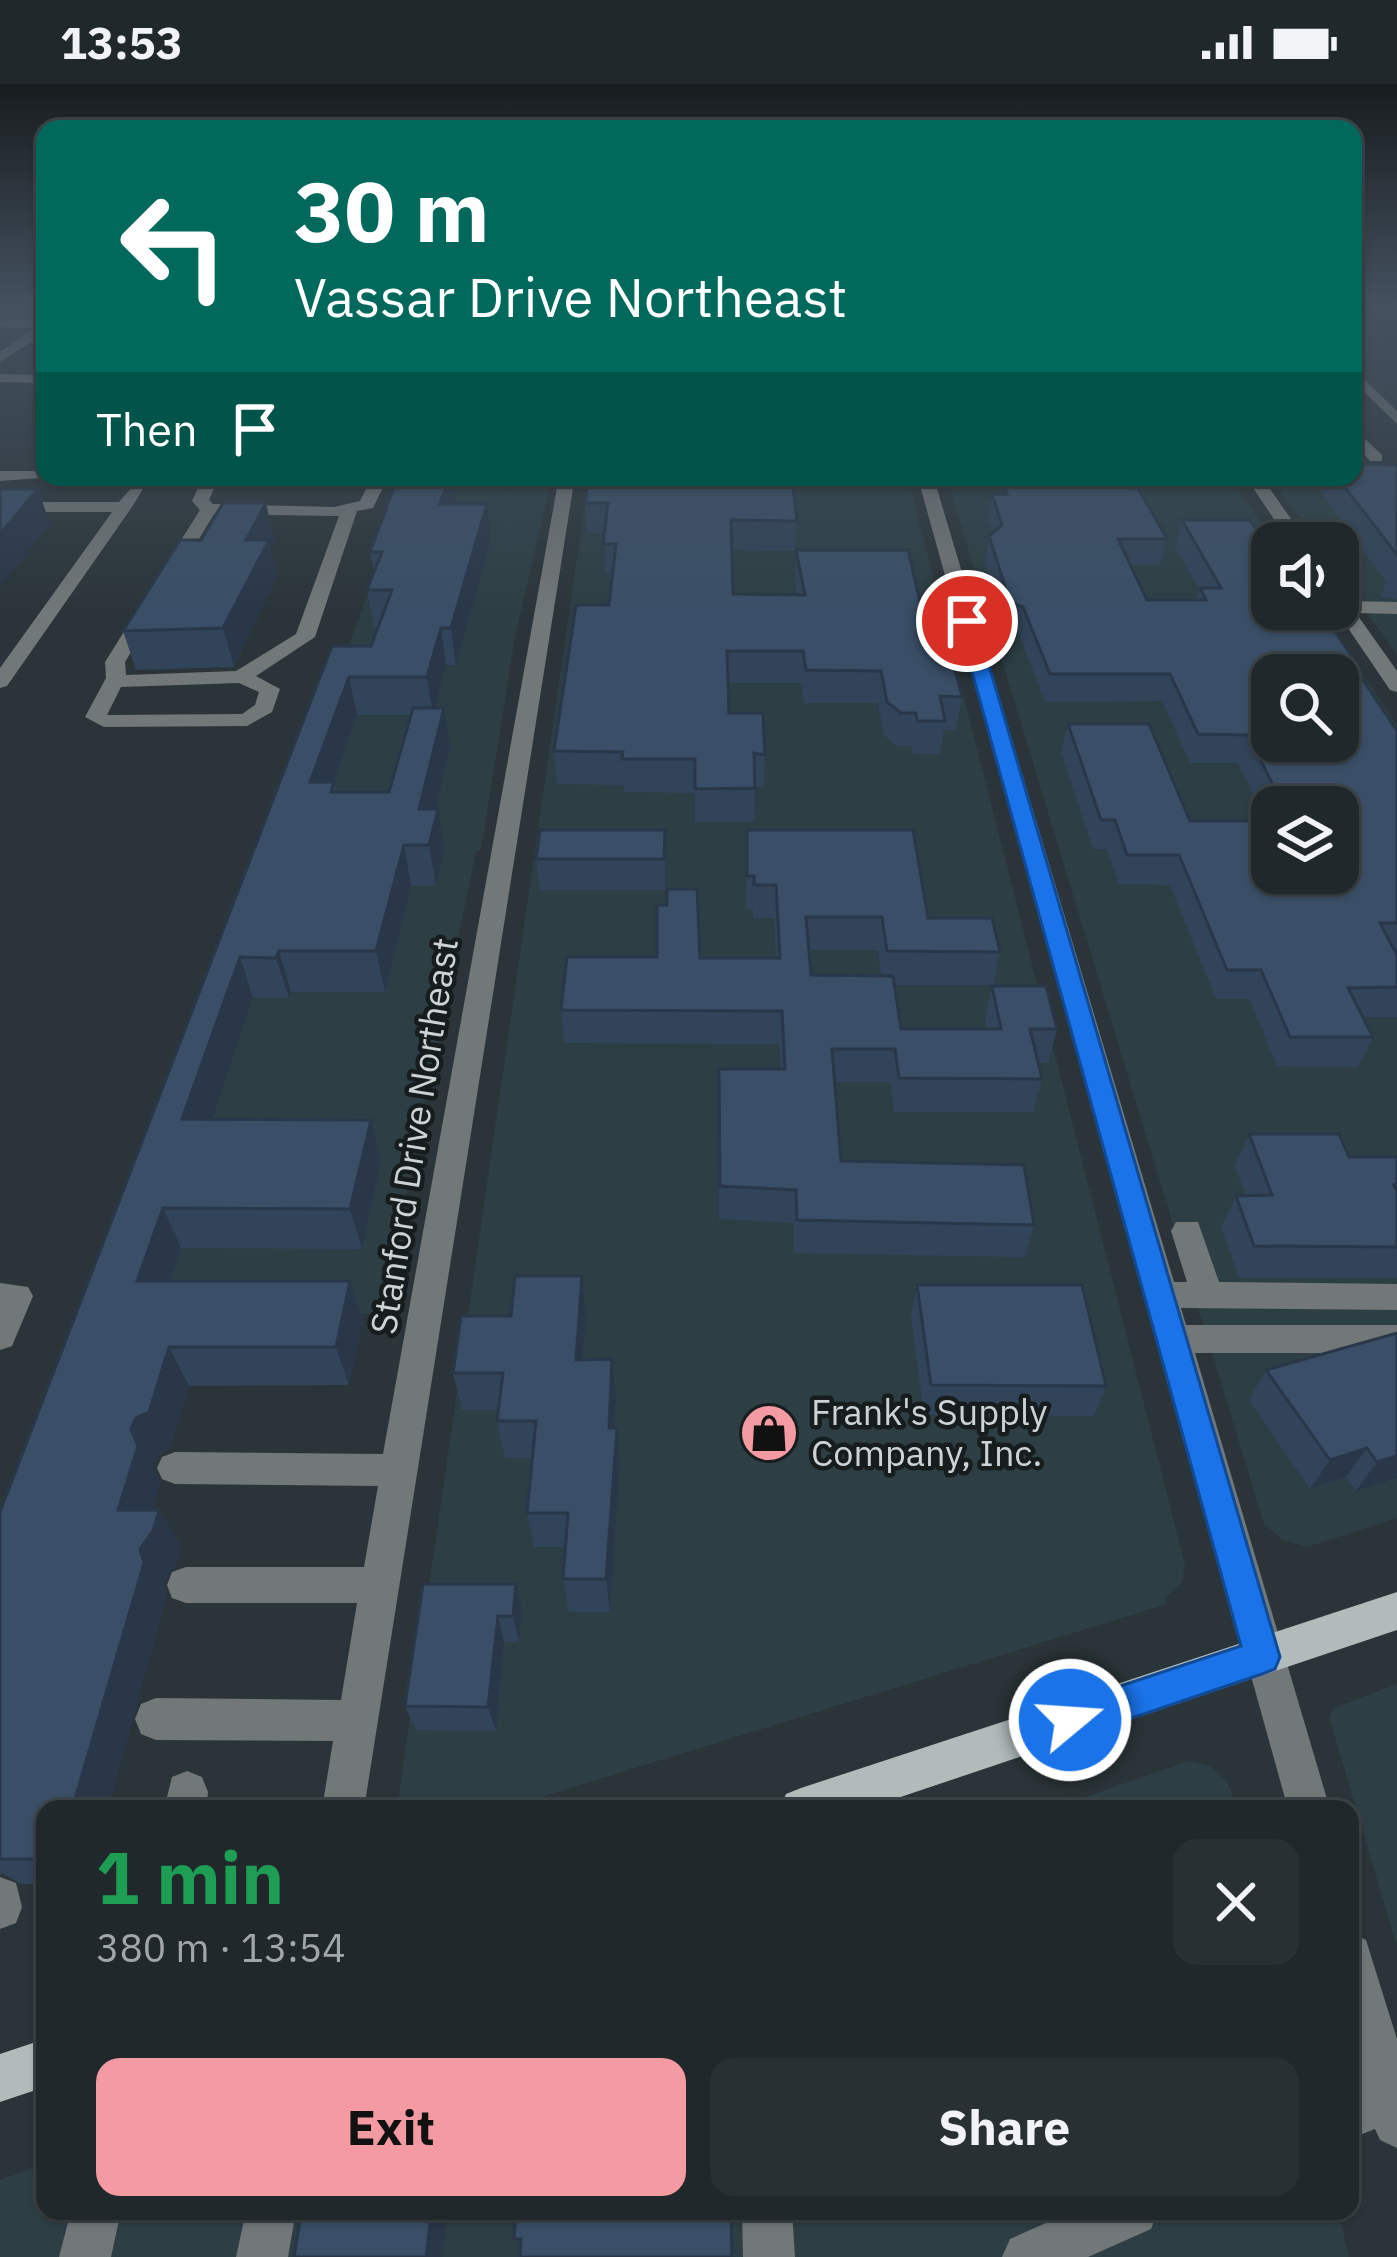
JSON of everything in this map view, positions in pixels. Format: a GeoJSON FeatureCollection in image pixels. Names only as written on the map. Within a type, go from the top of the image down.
{"type":"FeatureCollection","features":[{"type":"Feature","properties":{"kind":"main road"},"geometry":{"type":"LineString","coordinates":[[828,1800],[1397,1610]]}},
{"type":"Feature","properties":{"kind":"main road"},"geometry":{"type":"LineString","coordinates":[[0,2078],[36,2066]]}},
{"type":"Feature","properties":{"kind":"street"},"geometry":{"type":"LineString","coordinates":[[1362,442],[1376,458],[1362,458]]}},
{"type":"Feature","properties":{"kind":"street"},"geometry":{"type":"LineString","coordinates":[[0,476],[36,476]]}},
{"type":"Feature","properties":{"kind":"street"},"geometry":{"type":"LineString","coordinates":[[1362,478],[1397,478]]}},
{"type":"Feature","properties":{"kind":"street"},"geometry":{"type":"LineString","coordinates":[[104,488],[147,486]]}},
{"type":"Feature","properties":{"kind":"street"},"geometry":{"type":"LineString","coordinates":[[207,486],[200,501],[209,509],[349,511],[368,504],[376,486]]}},
{"type":"Feature","properties":{"kind":"street","name":"Stanford Drive Northeast"},"geometry":{"type":"LineString","coordinates":[[345,1800],[565,486]]}},
{"type":"Feature","properties":{"kind":"street"},"geometry":{"type":"LineString","coordinates":[[929,486],[1306,1800]]}},
{"type":"Feature","properties":{"kind":"street"},"geometry":{"type":"LineString","coordinates":[[1260,486],[1284,522]]}},
{"type":"Feature","properties":{"kind":"street"},"geometry":{"type":"LineString","coordinates":[[0,682],[135,488]]}},
{"type":"Feature","properties":{"kind":"street"},"geometry":{"type":"LineString","coordinates":[[0,507],[124,507]]}},
{"type":"Feature","properties":{"kind":"street"},"geometry":{"type":"LineString","coordinates":[[116,678],[131,684],[241,677],[270,689],[265,708],[247,720],[104,721],[95,717],[116,678],[115,662],[209,509]]}},
{"type":"Feature","properties":{"kind":"street"},"geometry":{"type":"LineString","coordinates":[[241,677],[305,638],[349,511]]}},
{"type":"Feature","properties":{"kind":"street"},"geometry":{"type":"LineString","coordinates":[[1359,610],[1397,608]]}},
{"type":"Feature","properties":{"kind":"street"},"geometry":{"type":"LineString","coordinates":[[1359,617],[1379,626]]}},
{"type":"Feature","properties":{"kind":"street"},"geometry":{"type":"LineString","coordinates":[[1358,630],[1393,675]]}},
{"type":"Feature","properties":{"kind":"street"},"geometry":{"type":"LineString","coordinates":[[1372,650],[1397,650]]}},
{"type":"Feature","properties":{"kind":"street"},"geometry":{"type":"LineString","coordinates":[[1186,1231],[1208,1295]]}},
{"type":"Feature","properties":{"kind":"street"},"geometry":{"type":"LineString","coordinates":[[1162,1295],[1397,1297]]}},
{"type":"Feature","properties":{"kind":"street"},"geometry":{"type":"LineString","coordinates":[[0,1296],[16,1296],[0,1336]]}},
{"type":"Feature","properties":{"kind":"street"},"geometry":{"type":"LineString","coordinates":[[1174,1339],[1397,1340]]}},
{"type":"Feature","properties":{"kind":"street"},"geometry":{"type":"LineString","coordinates":[[175,1468],[399,1470]]}},
{"type":"Feature","properties":{"kind":"street"},"geometry":{"type":"LineString","coordinates":[[185,1585],[380,1585]]}},
{"type":"Feature","properties":{"kind":"street"},"geometry":{"type":"LineString","coordinates":[[156,1719],[359,1721]]}},
{"type":"Feature","properties":{"kind":"street"},"geometry":{"type":"LineString","coordinates":[[1359,2004],[1379,2112]]}},
{"type":"Feature","properties":{"kind":"street"},"geometry":{"type":"LineString","coordinates":[[85,2257],[94,2220]]}},
{"type":"Feature","properties":{"kind":"street"},"geometry":{"type":"LineString","coordinates":[[262,2257],[269,2220]]}},
{"type":"Feature","properties":{"kind":"street"},"geometry":{"type":"LineString","coordinates":[[768,2220],[770,2257]]}},
{"type":"Feature","properties":{"kind":"street"},"geometry":{"type":"LineString","coordinates":[[1028,2257],[1112,2220]]}},
{"type":"Feature","properties":{"kind":"shaded area"},"geometry":{"type":"Polygon","coordinates":[[[1397,485],[1397,655],[1359,602],[1359,522],[1303,522],[1282,493],[1283,486],[1397,485]]]}},
{"type":"Feature","properties":{"kind":"shaded area"},"geometry":{"type":"Polygon","coordinates":[[[408,486],[539,486],[549,490],[515,636],[481,850],[476,851],[382,1314],[102,1314],[408,486]]]}},
{"type":"Feature","properties":{"kind":"shaded area"},"geometry":{"type":"Polygon","coordinates":[[[898,486],[911,490],[1185,1565],[1182,1582],[1165,1598],[1167,1604],[531,1800],[398,1800],[587,489],[898,486]]]}},
{"type":"Feature","properties":{"kind":"shaded area"},"geometry":{"type":"Polygon","coordinates":[[[956,486],[1236,487],[1262,522],[1251,522],[1251,630],[1334,630],[1350,654],[1251,654],[1251,762],[1359,762],[1359,668],[1397,726],[1397,1518],[1307,1547],[1283,1540],[1264,1524],[950,489],[956,486]]]}},
{"type":"Feature","properties":{"kind":"shaded area"},"geometry":{"type":"Polygon","coordinates":[[[1397,1684],[1397,1946],[1359,1818],[1359,1800],[1354,1800],[1329,1717],[1334,1708],[1397,1684]]]}},
{"type":"Feature","properties":{"kind":"shaded area"},"geometry":{"type":"Polygon","coordinates":[[[1189,1761],[1210,1766],[1227,1782],[1234,1800],[1077,1800],[1189,1761]]]}},
{"type":"Feature","properties":{"kind":"shaded area"},"geometry":{"type":"Polygon","coordinates":[[[36,2167],[36,2220],[1340,2220],[1349,2257],[0,2257],[0,2180],[36,2167]]]}},
{"type":"Feature","properties":{"kind":"building"},"geometry":{"type":"Polygon","coordinates":[[[1362,464],[1397,465],[1397,555],[1344,486],[1362,486],[1362,464]]]}},
{"type":"Feature","properties":{"kind":"building"},"geometry":{"type":"Polygon","coordinates":[[[395,486],[446,486],[440,504],[487,504],[451,628],[441,628],[427,677],[349,677],[310,782],[334,782],[331,792],[389,792],[413,708],[444,708],[419,809],[438,809],[429,845],[404,845],[376,951],[279,951],[276,958],[240,957],[182,1119],[371,1120],[350,1209],[163,1208],[137,1281],[350,1281],[336,1347],[169,1347],[149,1412],[136,1418],[131,1429],[138,1446],[118,1510],[159,1510],[153,1531],[140,1549],[144,1563],[75,1800],[36,1800],[36,1859],[0,1859],[0,1512],[332,646],[371,646],[392,590],[367,590],[382,552],[370,552],[395,486]]]}},
{"type":"Feature","properties":{"kind":"building"},"geometry":{"type":"Polygon","coordinates":[[[588,486],[793,486],[797,521],[731,520],[733,594],[805,595],[796,550],[908,550],[930,645],[935,654],[951,654],[962,697],[940,696],[945,721],[917,721],[916,713],[901,713],[887,702],[881,671],[806,670],[803,651],[727,651],[729,713],[763,713],[765,755],[754,753],[755,788],[695,789],[695,759],[622,759],[623,752],[554,751],[576,605],[609,605],[616,544],[603,544],[608,503],[585,503],[588,486]]]}},
{"type":"Feature","properties":{"kind":"building"},"geometry":{"type":"Polygon","coordinates":[[[1014,486],[1138,488],[1167,539],[1118,539],[1147,600],[1206,600],[1200,588],[1221,588],[1182,520],[1250,520],[1251,630],[1334,630],[1350,654],[1251,654],[1251,741],[1248,735],[1198,734],[1170,674],[1050,674],[1023,607],[1010,602],[989,536],[1002,525],[992,494],[1007,494],[1004,487],[1014,486]]]}},
{"type":"Feature","properties":{"kind":"building"},"geometry":{"type":"Polygon","coordinates":[[[0,489],[38,489],[0,534],[0,489]]]}},
{"type":"Feature","properties":{"kind":"building"},"geometry":{"type":"Polygon","coordinates":[[[223,503],[266,503],[246,540],[269,540],[223,628],[123,631],[180,540],[201,540],[223,503]]]}},
{"type":"Feature","properties":{"kind":"building"},"geometry":{"type":"Polygon","coordinates":[[[1359,674],[1397,731],[1397,923],[1380,923],[1397,955],[1397,987],[1348,988],[1373,1037],[1290,1037],[1261,970],[1227,970],[1179,855],[1127,855],[1115,820],[1101,820],[1068,724],[1149,724],[1190,821],[1251,821],[1251,894],[1359,894],[1359,786],[1274,786],[1262,762],[1359,762],[1359,674]]]}},
{"type":"Feature","properties":{"kind":"building"},"geometry":{"type":"Polygon","coordinates":[[[540,830],[665,830],[664,859],[536,859],[540,830]]]}},
{"type":"Feature","properties":{"kind":"building"},"geometry":{"type":"Polygon","coordinates":[[[747,830],[913,830],[928,918],[992,918],[1000,952],[887,951],[882,917],[806,917],[811,975],[893,976],[901,1029],[1001,1029],[992,986],[1046,986],[1057,1029],[1030,1029],[1042,1079],[899,1078],[895,1049],[832,1049],[841,1161],[1024,1165],[1034,1225],[797,1220],[796,1190],[720,1186],[719,1069],[785,1069],[782,1011],[561,1010],[567,957],[657,957],[657,905],[667,905],[667,889],[697,889],[700,958],[780,958],[776,885],[754,885],[754,876],[747,876],[747,830]]]}},
{"type":"Feature","properties":{"kind":"building"},"geometry":{"type":"Polygon","coordinates":[[[1249,1134],[1339,1134],[1349,1157],[1397,1157],[1397,1247],[1254,1246],[1236,1196],[1272,1195],[1249,1134]]]}},
{"type":"Feature","properties":{"kind":"building"},"geometry":{"type":"Polygon","coordinates":[[[515,1276],[582,1276],[576,1360],[612,1359],[609,1428],[617,1428],[606,1579],[563,1579],[568,1513],[527,1513],[536,1421],[497,1421],[503,1373],[453,1373],[461,1316],[511,1316],[515,1276]]]}},
{"type":"Feature","properties":{"kind":"building"},"geometry":{"type":"Polygon","coordinates":[[[917,1285],[1082,1285],[1106,1386],[931,1385],[917,1285]]]}},
{"type":"Feature","properties":{"kind":"building"},"geometry":{"type":"Polygon","coordinates":[[[1397,1333],[1397,1456],[1377,1462],[1367,1448],[1330,1460],[1266,1370],[1397,1333]]]}},
{"type":"Feature","properties":{"kind":"building"},"geometry":{"type":"Polygon","coordinates":[[[423,1584],[516,1584],[513,1616],[498,1616],[488,1707],[405,1706],[423,1584]]]}},
{"type":"Feature","properties":{"kind":"building"},"geometry":{"type":"Polygon","coordinates":[[[300,2220],[430,2220],[426,2257],[294,2257],[300,2220]]]}},
{"type":"Feature","properties":{"kind":"building"},"geometry":{"type":"Polygon","coordinates":[[[515,2220],[731,2220],[732,2257],[520,2257],[521,2239],[514,2239],[515,2220]]]}},
{"type":"Feature","properties":{"kind":"place","name":"Frank's Supply Company, Inc."},"geometry":{"type":"Point","coordinates":[769,1433]}},
{"type":"Feature","properties":{"kind":"route"},"geometry":{"type":"LineString","coordinates":[[967,621],[1262,1657],[1070,1720]]}}]}
